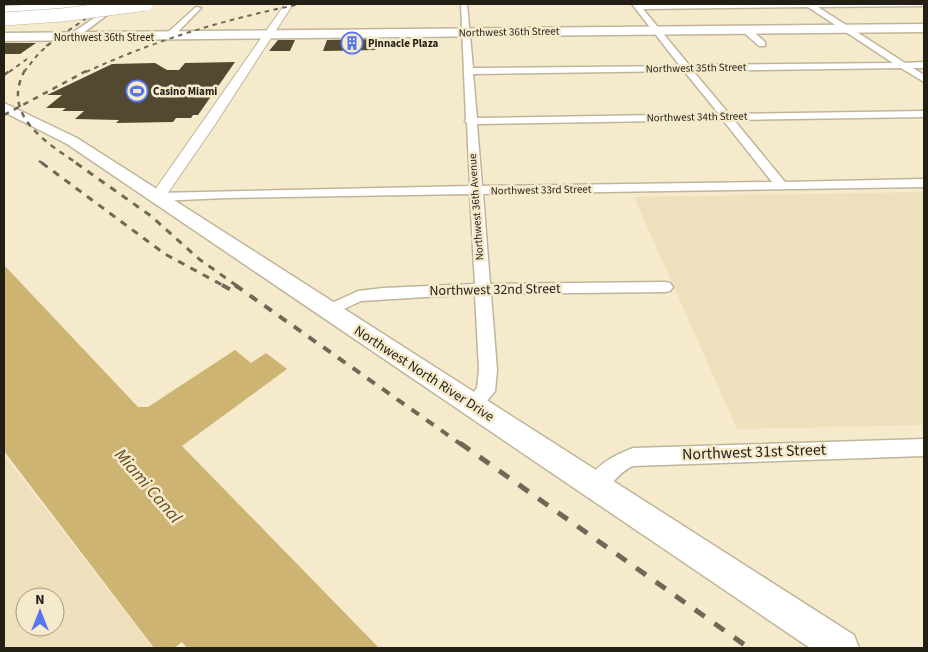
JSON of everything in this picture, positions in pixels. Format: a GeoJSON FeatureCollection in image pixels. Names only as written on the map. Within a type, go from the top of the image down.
{"type":"FeatureCollection","features":[{"type":"Feature","properties":{"kind":"highway"},"geometry":{"type":"LineString","coordinates":[[4,10],[114,4]]}},
{"type":"Feature","properties":{"kind":"highway"},"geometry":{"type":"LineString","coordinates":[[4,19],[62,15],[146,4]]}},
{"type":"Feature","properties":{"kind":"highway"},"geometry":{"type":"LineString","coordinates":[[4,19],[87,6]]}},
{"type":"Feature","properties":{"kind":"highway","name":"Northwest 36th Street"},"geometry":{"type":"LineString","coordinates":[[4,37],[924,28]]}},
{"type":"Feature","properties":{"kind":"main road","name":"Northwest North River Drive"},"geometry":{"type":"LineString","coordinates":[[4,107],[72,141],[841,648]]}},
{"type":"Feature","properties":{"kind":"street"},"geometry":{"type":"LineString","coordinates":[[72,37],[119,4]]}},
{"type":"Feature","properties":{"kind":"street"},"geometry":{"type":"LineString","coordinates":[[158,197],[288,4]]}},
{"type":"Feature","properties":{"kind":"street","name":"Northwest 36th Avenue"},"geometry":{"type":"LineString","coordinates":[[464,4],[464,33],[487,380],[486,391],[472,406]]}},
{"type":"Feature","properties":{"kind":"street"},"geometry":{"type":"LineString","coordinates":[[637,5],[924,4]]}},
{"type":"Feature","properties":{"kind":"street"},"geometry":{"type":"LineString","coordinates":[[637,5],[781,185]]}},
{"type":"Feature","properties":{"kind":"street"},"geometry":{"type":"LineString","coordinates":[[808,5],[924,79]]}},
{"type":"Feature","properties":{"kind":"street"},"geometry":{"type":"LineString","coordinates":[[169,36],[198,8]]}},
{"type":"Feature","properties":{"kind":"street"},"geometry":{"type":"LineString","coordinates":[[745,29],[762,44]]}},
{"type":"Feature","properties":{"kind":"street","name":"Northwest 35th Street"},"geometry":{"type":"LineString","coordinates":[[467,71],[924,65]]}},
{"type":"Feature","properties":{"kind":"street","name":"Northwest 34th Street"},"geometry":{"type":"LineString","coordinates":[[470,121],[924,114]]}},
{"type":"Feature","properties":{"kind":"street","name":"Northwest 33rd Street"},"geometry":{"type":"LineString","coordinates":[[158,197],[226,194],[924,183]]}},
{"type":"Feature","properties":{"kind":"street","name":"Northwest 32nd Street"},"geometry":{"type":"LineString","coordinates":[[329,311],[349,299],[370,294],[481,289],[665,287]]}},
{"type":"Feature","properties":{"kind":"street","name":"Northwest 31st Street"},"geometry":{"type":"LineString","coordinates":[[595,486],[617,463],[633,457],[924,447]]}},
{"type":"Feature","properties":{"kind":"shaded area"},"geometry":{"type":"Polygon","coordinates":[[[924,192],[924,425],[737,429],[634,197],[924,192]]]}},
{"type":"Feature","properties":{"kind":"shaded area"},"geometry":{"type":"Polygon","coordinates":[[[4,455],[153,648],[4,648],[4,455]]]}},
{"type":"Feature","properties":{"kind":"water","name":"Miami Canal"},"geometry":{"type":"Polygon","coordinates":[[[4,265],[138,407],[148,407],[235,350],[251,363],[266,353],[287,369],[182,446],[379,648],[187,648],[182,642],[174,648],[154,648],[4,451],[4,265]]]}},
{"type":"Feature","properties":{"kind":"building"},"geometry":{"type":"Polygon","coordinates":[[[379,39],[376,50],[323,51],[327,40],[379,39]]]}},
{"type":"Feature","properties":{"kind":"building"},"geometry":{"type":"Polygon","coordinates":[[[278,40],[295,40],[290,51],[269,51],[278,40]]]}},
{"type":"Feature","properties":{"kind":"building"},"geometry":{"type":"Polygon","coordinates":[[[4,43],[36,43],[20,54],[4,54],[4,43]]]}},
{"type":"Feature","properties":{"kind":"building","name":"Casino Miami"},"geometry":{"type":"Polygon","coordinates":[[[235,62],[198,115],[193,115],[191,118],[176,118],[173,122],[116,123],[119,120],[75,119],[84,111],[62,111],[66,108],[46,108],[62,95],[47,95],[112,64],[155,63],[167,70],[179,70],[185,63],[235,62]]]}},
{"type":"Feature","properties":{"kind":"railway"},"geometry":{"type":"LineString","coordinates":[[46,46],[107,4]]}},
{"type":"Feature","properties":{"kind":"railway"},"geometry":{"type":"LineString","coordinates":[[86,72],[165,40],[245,16],[301,4]]}},
{"type":"Feature","properties":{"kind":"railway"},"geometry":{"type":"LineString","coordinates":[[24,71],[39,53],[51,43]]}},
{"type":"Feature","properties":{"kind":"railway"},"geometry":{"type":"LineString","coordinates":[[9,72],[27,59]]}},
{"type":"Feature","properties":{"kind":"railway"},"geometry":{"type":"LineString","coordinates":[[4,75],[11,70]]}},
{"type":"Feature","properties":{"kind":"railway"},"geometry":{"type":"LineString","coordinates":[[20,106],[88,70]]}},
{"type":"Feature","properties":{"kind":"railway"},"geometry":{"type":"LineString","coordinates":[[20,106],[18,101],[19,86],[24,71]]}},
{"type":"Feature","properties":{"kind":"railway"},"geometry":{"type":"LineString","coordinates":[[4,115],[20,106]]}},
{"type":"Feature","properties":{"kind":"railway"},"geometry":{"type":"LineString","coordinates":[[20,106],[31,126],[41,137],[78,164]]}},
{"type":"Feature","properties":{"kind":"railway"},"geometry":{"type":"LineString","coordinates":[[39,161],[44,164]]}},
{"type":"Feature","properties":{"kind":"railway"},"geometry":{"type":"LineString","coordinates":[[42,163],[165,254],[224,286]]}},
{"type":"Feature","properties":{"kind":"railway"},"geometry":{"type":"LineString","coordinates":[[76,163],[151,216],[199,259],[237,286]]}},
{"type":"Feature","properties":{"kind":"railway"},"geometry":{"type":"LineString","coordinates":[[222,285],[237,293]]}},
{"type":"Feature","properties":{"kind":"railway"},"geometry":{"type":"LineString","coordinates":[[235,285],[462,445]]}},
{"type":"Feature","properties":{"kind":"railway"},"geometry":{"type":"LineString","coordinates":[[460,443],[749,648]]}},
{"type":"Feature","properties":{"kind":"place","name":"Pinnacle Plaza"},"geometry":{"type":"Point","coordinates":[352,43]}},
{"type":"Feature","properties":{"kind":"place","name":"Casino Miami"},"geometry":{"type":"Point","coordinates":[137,91]}}]}
